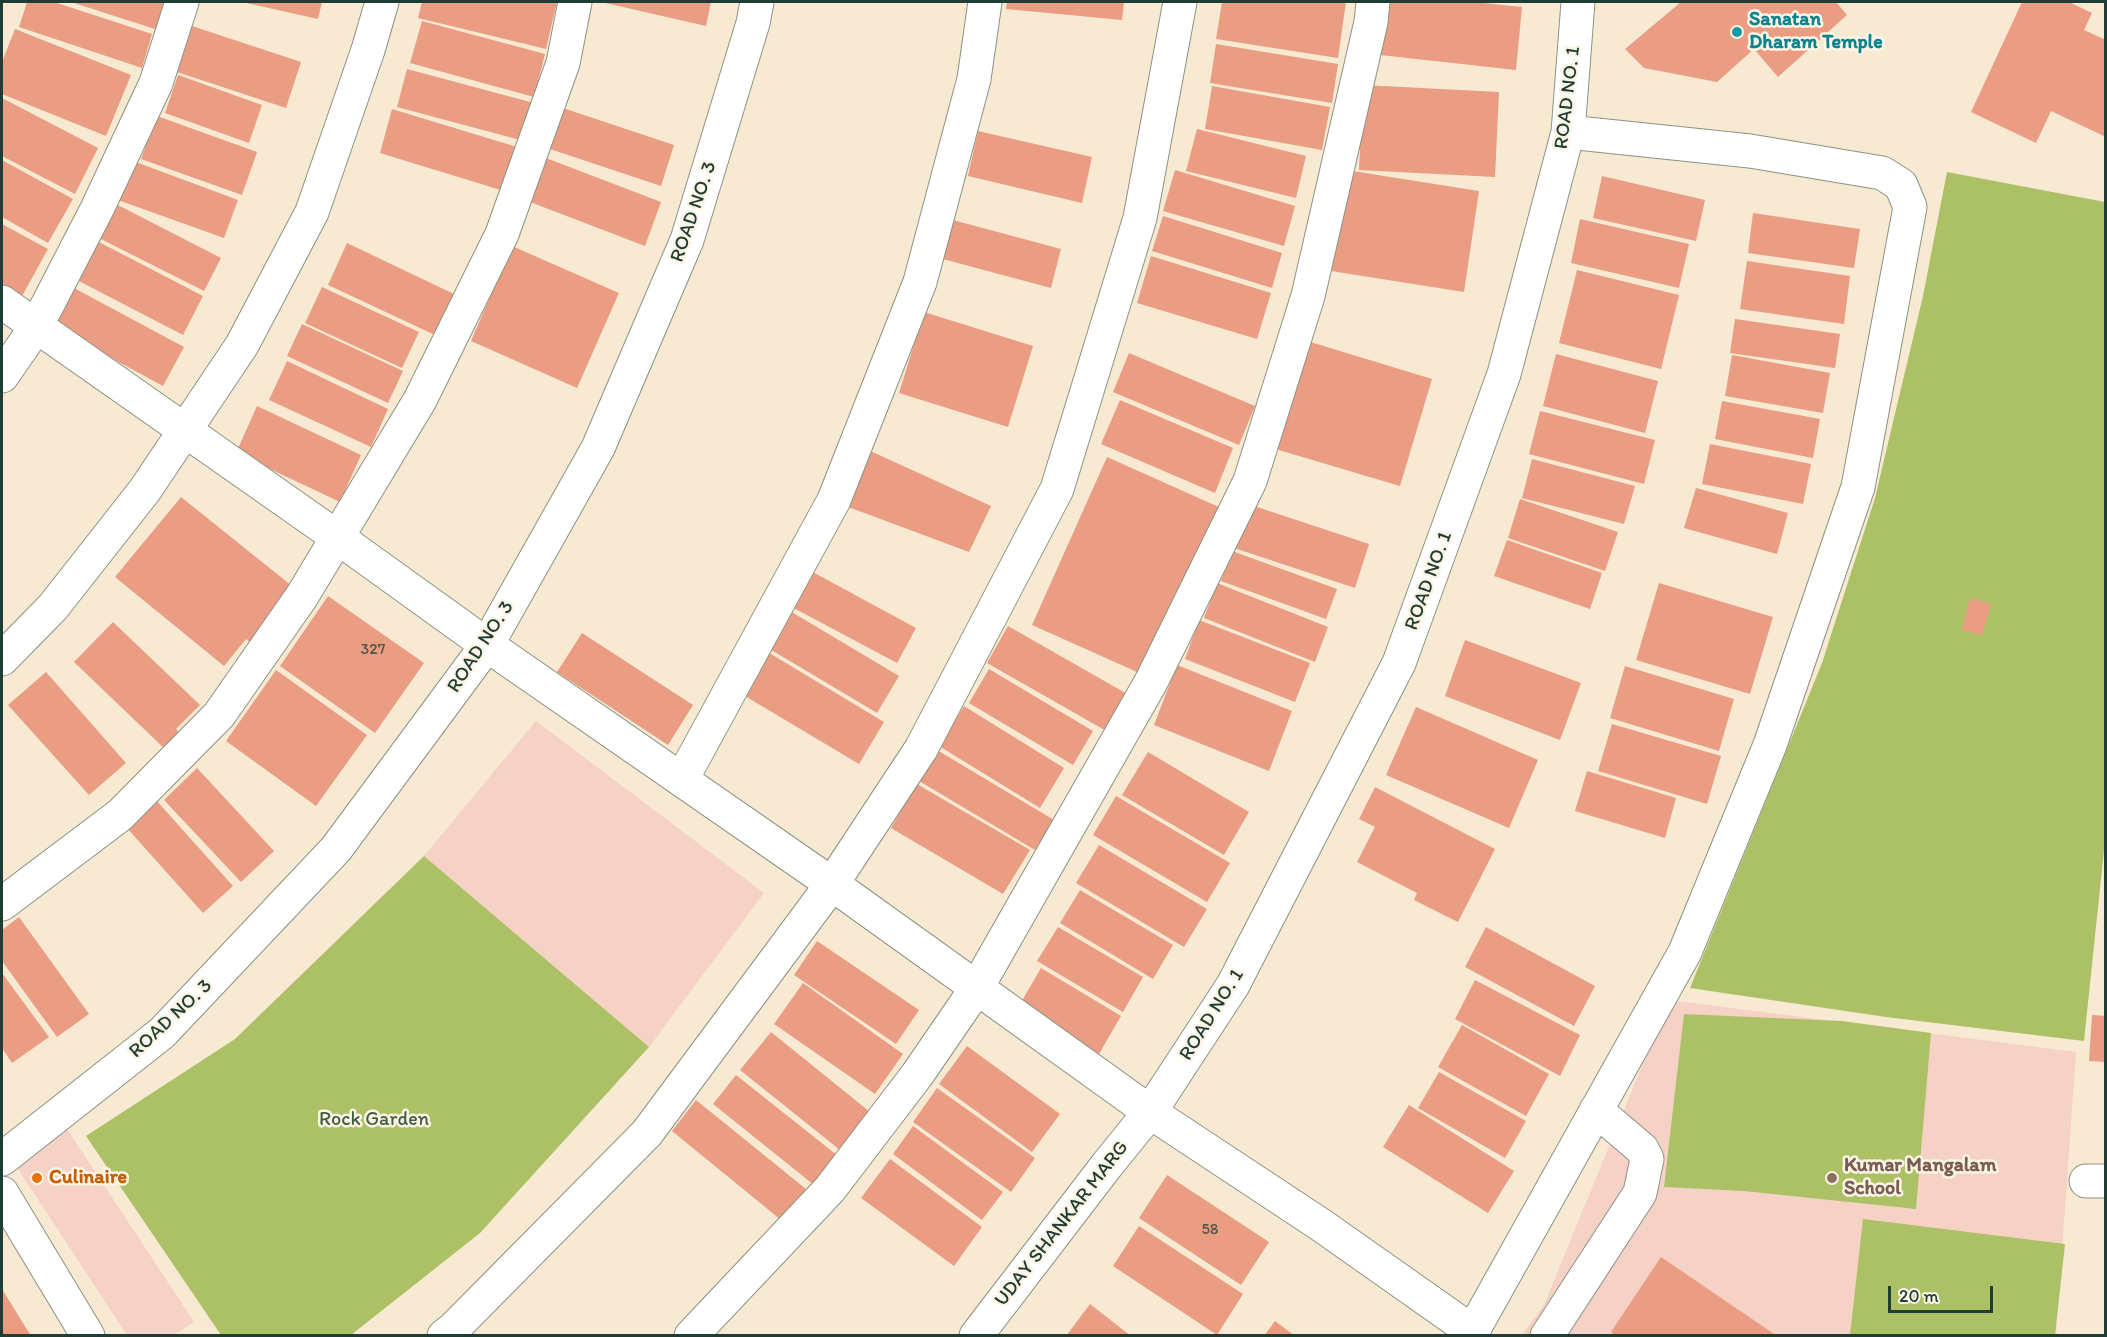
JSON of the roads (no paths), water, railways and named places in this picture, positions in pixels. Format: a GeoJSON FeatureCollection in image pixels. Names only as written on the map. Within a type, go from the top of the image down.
{"type":"FeatureCollection","features":[{"type":"Feature","properties":{"kind":"street"},"geometry":{"type":"LineString","coordinates":[[2,376],[36,327],[97,209],[156,83],[182,2]]}},
{"type":"Feature","properties":{"kind":"street"},"geometry":{"type":"LineString","coordinates":[[2,659],[53,607],[145,490],[242,345],[312,212],[368,50],[382,2]]}},
{"type":"Feature","properties":{"kind":"street"},"geometry":{"type":"LineString","coordinates":[[2,904],[120,815],[219,715],[302,596],[420,400],[502,234],[563,63],[575,2]]}},
{"type":"Feature","properties":{"kind":"street","name":"ROAD NO. 3"},"geometry":{"type":"LineString","coordinates":[[2,1159],[162,1033],[320,866],[336,849],[486,645],[598,448],[687,240],[753,23],[757,2]]}},
{"type":"Feature","properties":{"kind":"street"},"geometry":{"type":"LineString","coordinates":[[682,779],[834,500],[916,293],[974,79],[985,2]]}},
{"type":"Feature","properties":{"kind":"street"},"geometry":{"type":"LineString","coordinates":[[444,1335],[453,1329],[647,1133],[832,884],[921,750],[1056,489],[1140,218],[1180,2]]}},
{"type":"Feature","properties":{"kind":"street"},"geometry":{"type":"LineString","coordinates":[[691,1335],[830,1189],[917,1075],[976,989],[1151,682],[1250,481],[1308,296],[1371,22],[1373,2]]}},
{"type":"Feature","properties":{"kind":"street","name":"ROAD NO. 1"},"geometry":{"type":"LineString","coordinates":[[1150,1112],[1233,985],[1399,663],[1504,374],[1568,132],[1578,2]]}},
{"type":"Feature","properties":{"kind":"street"},"geometry":{"type":"LineString","coordinates":[[2,302],[337,537],[486,645],[832,884],[1150,1112],[1321,1226],[1472,1334],[1685,952],[1770,745],[1858,487],[1910,207],[1901,185],[1882,173],[1750,151],[1568,132]]}},
{"type":"Feature","properties":{"kind":"street"},"geometry":{"type":"LineString","coordinates":[[1547,1335],[1640,1193],[1647,1159],[1642,1149],[1596,1110]]}},
{"type":"Feature","properties":{"kind":"street","name":"UDAY SHANKAR MARG"},"geometry":{"type":"LineString","coordinates":[[976,1335],[1150,1112]]}},
{"type":"Feature","properties":{"kind":"street"},"geometry":{"type":"LineString","coordinates":[[2,1193],[88,1335]]}},
{"type":"Feature","properties":{"kind":"place","name":"Sanatan Dharam Temple"},"geometry":{"type":"Point","coordinates":[1737,32]}},
{"type":"Feature","properties":{"kind":"place","name":"Culinaire"},"geometry":{"type":"Point","coordinates":[37,1178]}},
{"type":"Feature","properties":{"kind":"place","name":"Kumar Mangalam School"},"geometry":{"type":"Point","coordinates":[1832,1178]}},
{"type":"Feature","properties":{"kind":"park label","name":"Rock Garden"},"geometry":{"type":"Point","coordinates":[374,1120]}}]}
